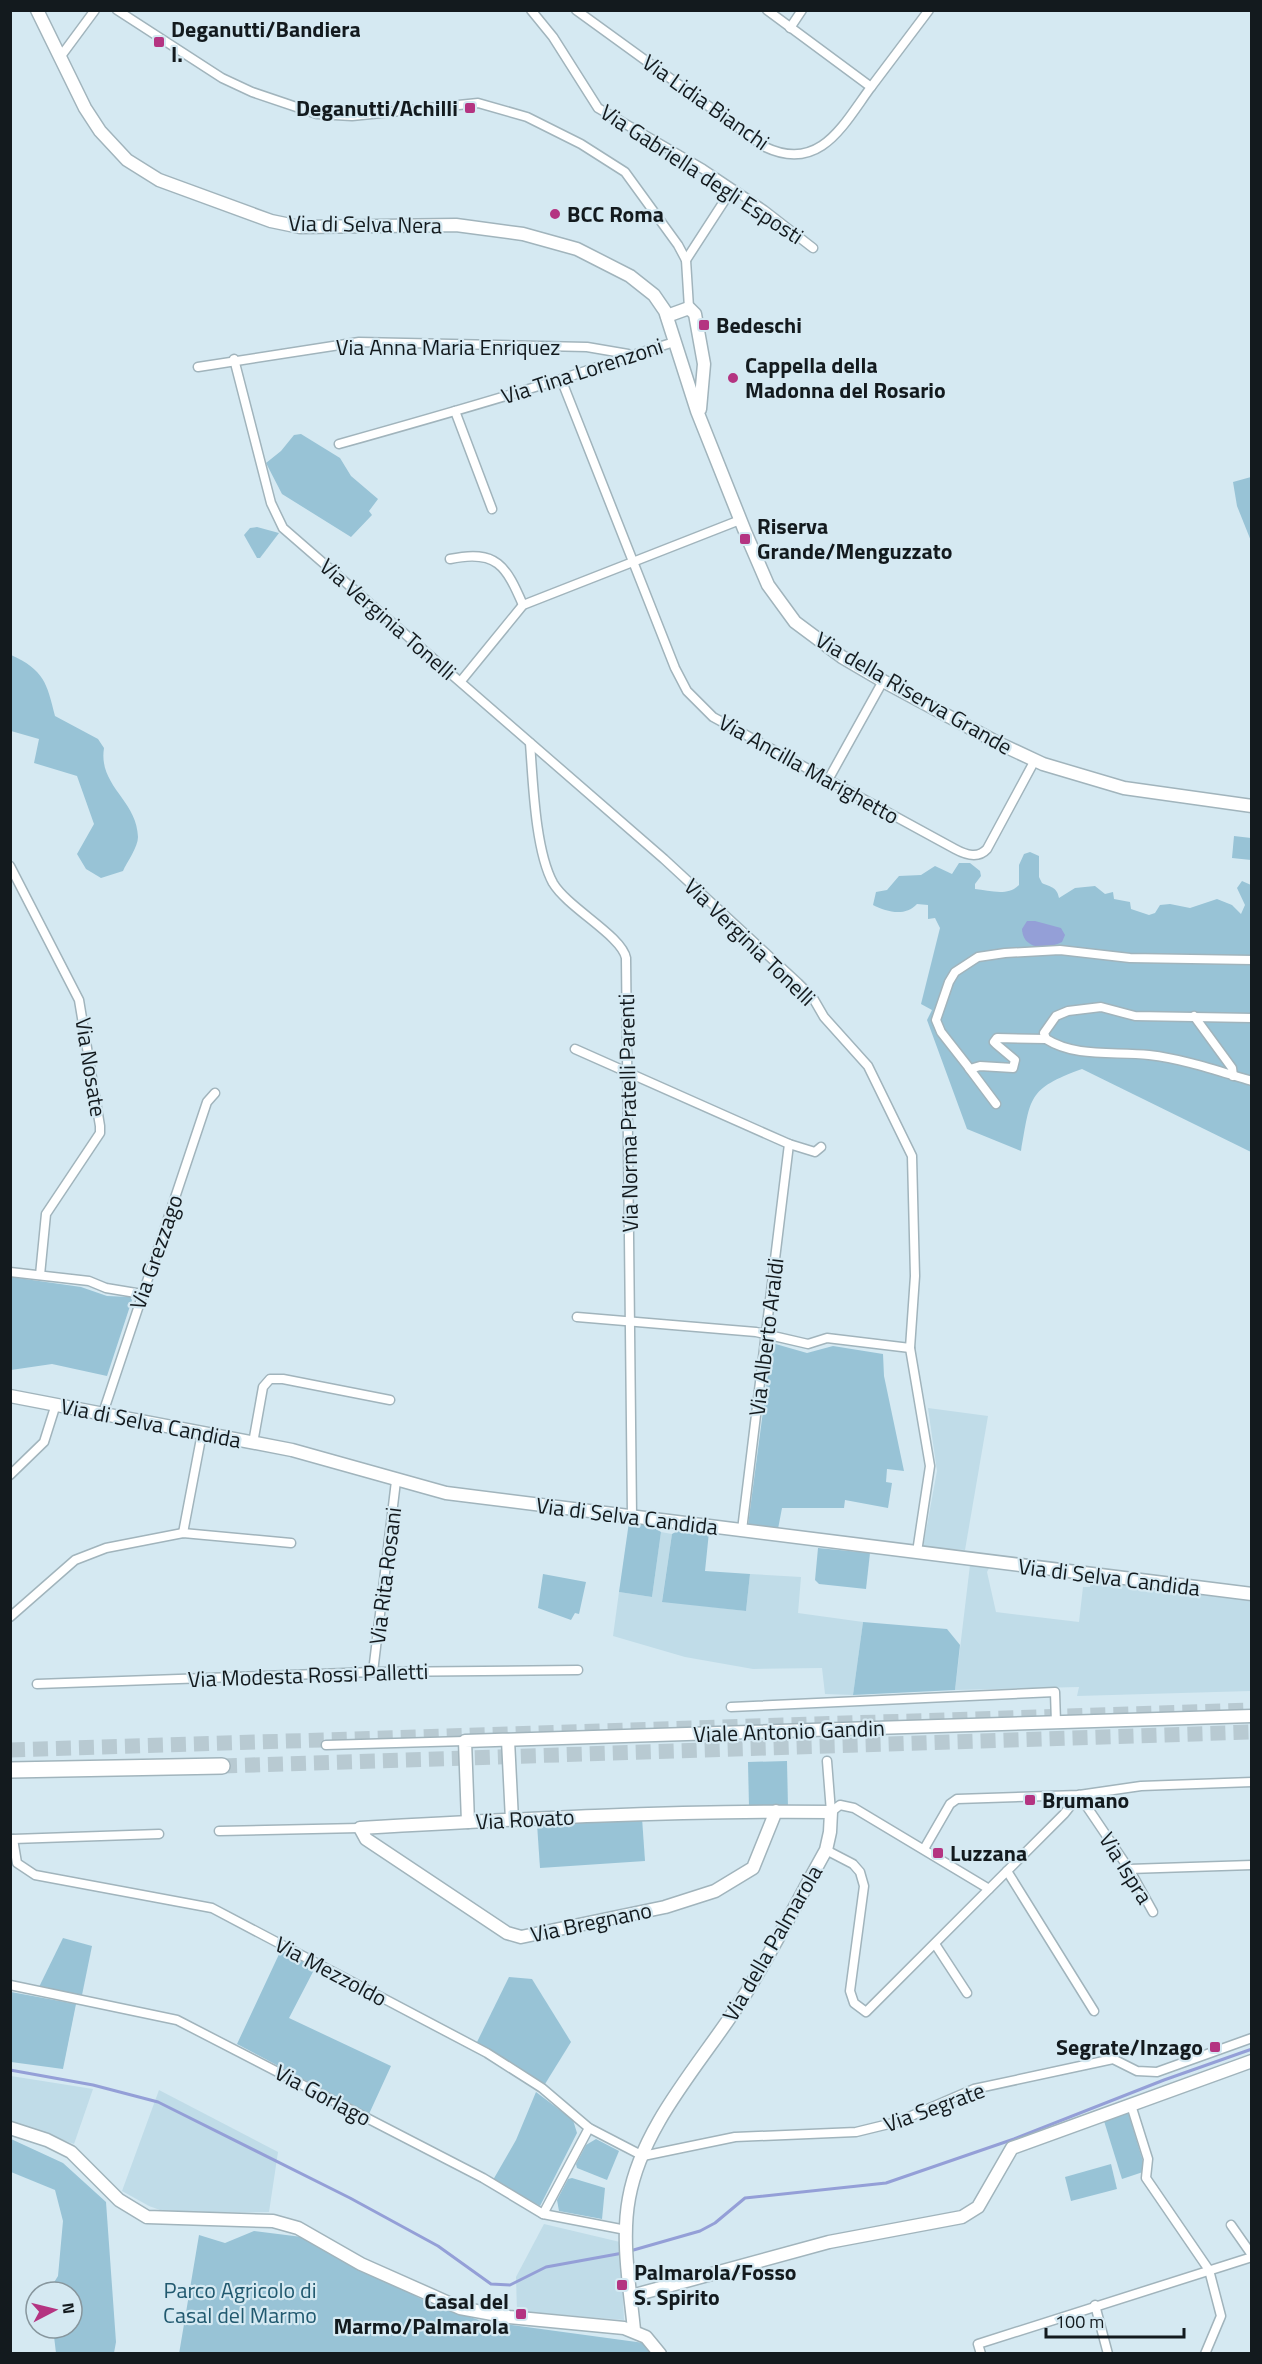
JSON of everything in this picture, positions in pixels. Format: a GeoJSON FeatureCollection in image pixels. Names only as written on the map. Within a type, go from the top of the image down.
{"type":"FeatureCollection","features":[{"type":"Feature","properties":{"kind":"highway"},"geometry":{"type":"LineString","coordinates":[[10,1770],[222,1766]]}},
{"type":"Feature","properties":{"kind":"street","name":"Via di Selva Nera"},"geometry":{"type":"LineString","coordinates":[[37,10],[88,115],[108,142],[132,164],[165,183],[271,221],[300,227],[472,226],[557,243],[586,253],[630,276],[657,297],[667,316],[685,374]]}},
{"type":"Feature","properties":{"kind":"street"},"geometry":{"type":"LineString","coordinates":[[61,56],[95,10]]}},
{"type":"Feature","properties":{"kind":"street"},"geometry":{"type":"LineString","coordinates":[[117,10],[222,78],[252,92],[318,114],[352,116],[472,103],[494,106],[527,117],[594,150],[625,172],[649,201],[686,260],[689,308],[667,316]]}},
{"type":"Feature","properties":{"kind":"street","name":"Via Gabriella degli Esposti"},"geometry":{"type":"LineString","coordinates":[[531,10],[559,45],[598,108],[683,157],[732,189],[813,248]]}},
{"type":"Feature","properties":{"kind":"street","name":"Via Lidia Bianchi"},"geometry":{"type":"LineString","coordinates":[[576,10],[765,147],[780,153],[810,152],[828,142],[928,10]]}},
{"type":"Feature","properties":{"kind":"street"},"geometry":{"type":"LineString","coordinates":[[767,10],[871,87]]}},
{"type":"Feature","properties":{"kind":"street"},"geometry":{"type":"LineString","coordinates":[[790,28],[802,10]]}},
{"type":"Feature","properties":{"kind":"street"},"geometry":{"type":"LineString","coordinates":[[686,260],[732,189]]}},
{"type":"Feature","properties":{"kind":"street","name":"Via della Riserva Grande"},"geometry":{"type":"LineString","coordinates":[[689,308],[695,314],[699,328],[704,369],[699,402],[703,422]]}},
{"type":"Feature","properties":{"kind":"street","name":"Via Anna Maria Enriquez"},"geometry":{"type":"LineString","coordinates":[[198,367],[234,359],[359,342],[587,347],[628,354]]}},
{"type":"Feature","properties":{"kind":"street","name":"Via Tina Lorenzoni"},"geometry":{"type":"LineString","coordinates":[[339,444],[561,379],[606,365],[628,354],[675,342]]}},
{"type":"Feature","properties":{"kind":"street","name":"Via Verginia Tonelli"},"geometry":{"type":"LineString","coordinates":[[234,359],[271,503],[280,524],[664,859],[813,998],[824,1017],[868,1066],[912,1156],[915,1276],[910,1348],[930,1474],[917,1552]]}},
{"type":"Feature","properties":{"kind":"street"},"geometry":{"type":"LineString","coordinates":[[685,374],[699,375],[704,369]]}},
{"type":"Feature","properties":{"kind":"street","name":"Via della Riserva Grande"},"geometry":{"type":"LineString","coordinates":[[685,374],[740,520],[768,585],[784,611],[812,637],[883,681],[1035,760],[1079,776],[1124,788],[1251,806]]}},
{"type":"Feature","properties":{"kind":"street","name":"Via Ancilla Marighetto"},"geometry":{"type":"LineString","coordinates":[[561,379],[675,668],[691,696],[727,726],[955,849],[977,855],[984,852],[1035,760]]}},
{"type":"Feature","properties":{"kind":"street"},"geometry":{"type":"LineString","coordinates":[[455,411],[492,509]]}},
{"type":"Feature","properties":{"kind":"street"},"geometry":{"type":"LineString","coordinates":[[461,681],[523,605],[740,520]]}},
{"type":"Feature","properties":{"kind":"street"},"geometry":{"type":"LineString","coordinates":[[450,559],[473,556],[500,564],[510,574],[523,605]]}},
{"type":"Feature","properties":{"kind":"street"},"geometry":{"type":"LineString","coordinates":[[828,780],[883,681]]}},
{"type":"Feature","properties":{"kind":"street","name":"Via Norma Pratelli Parenti"},"geometry":{"type":"LineString","coordinates":[[530,743],[534,796],[544,859],[550,875],[558,890],[579,912],[618,943],[625,954],[632,1516]]}},
{"type":"Feature","properties":{"kind":"street","name":"Via Nosate"},"geometry":{"type":"LineString","coordinates":[[10,866],[80,1000],[100,1126],[100,1133],[46,1214],[40,1275]]}},
{"type":"Feature","properties":{"kind":"street"},"geometry":{"type":"LineString","coordinates":[[996,1104],[941,1032],[933,1017],[955,972],[978,957],[996,953],[1082,951],[1130,958],[1251,960]]}},
{"type":"Feature","properties":{"kind":"street"},"geometry":{"type":"LineString","coordinates":[[1046,1039],[1044,1033],[1056,1016],[1083,1008],[1101,1007],[1135,1016],[1251,1018]]}},
{"type":"Feature","properties":{"kind":"street"},"geometry":{"type":"LineString","coordinates":[[1194,1016],[1232,1068],[1233,1076]]}},
{"type":"Feature","properties":{"kind":"street"},"geometry":{"type":"LineString","coordinates":[[969,1068],[980,1066],[1013,1068],[1015,1060],[994,1042],[997,1038],[1046,1039],[1078,1051],[1151,1055],[1251,1081]]}},
{"type":"Feature","properties":{"kind":"street"},"geometry":{"type":"LineString","coordinates":[[574,1049],[789,1144],[815,1152],[821,1147]]}},
{"type":"Feature","properties":{"kind":"street","name":"Via Grezzago"},"geometry":{"type":"LineString","coordinates":[[103,1413],[207,1102],[215,1093]]}},
{"type":"Feature","properties":{"kind":"street","name":"Via Alberto Araldi"},"geometry":{"type":"LineString","coordinates":[[742,1530],[789,1144]]}},
{"type":"Feature","properties":{"kind":"street"},"geometry":{"type":"LineString","coordinates":[[10,1272],[89,1281],[106,1288],[142,1294]]}},
{"type":"Feature","properties":{"kind":"street"},"geometry":{"type":"LineString","coordinates":[[577,1317],[767,1334],[808,1344],[827,1338],[910,1348]]}},
{"type":"Feature","properties":{"kind":"street"},"geometry":{"type":"LineString","coordinates":[[253,1443],[263,1387],[270,1380],[283,1379],[390,1400]]}},
{"type":"Feature","properties":{"kind":"street","name":"Via di Selva Candida"},"geometry":{"type":"LineString","coordinates":[[13,1394],[316,1456],[396,1481],[446,1493],[1251,1594]]}},
{"type":"Feature","properties":{"kind":"street"},"geometry":{"type":"LineString","coordinates":[[10,1474],[44,1442],[57,1404]]}},
{"type":"Feature","properties":{"kind":"street"},"geometry":{"type":"LineString","coordinates":[[183,1533],[202,1432]]}},
{"type":"Feature","properties":{"kind":"street","name":"Via Rita Rosani"},"geometry":{"type":"LineString","coordinates":[[373,1672],[396,1481]]}},
{"type":"Feature","properties":{"kind":"street"},"geometry":{"type":"LineString","coordinates":[[10,1617],[79,1557],[106,1548],[183,1533],[291,1543]]}},
{"type":"Feature","properties":{"kind":"street","name":"Via Modesta Rossi Palletti"},"geometry":{"type":"LineString","coordinates":[[37,1684],[373,1672],[578,1670]]}},
{"type":"Feature","properties":{"kind":"street"},"geometry":{"type":"LineString","coordinates":[[731,1707],[1055,1692],[1056,1723]]}},
{"type":"Feature","properties":{"kind":"street","name":"Viale Antonio Gandin"},"geometry":{"type":"LineString","coordinates":[[326,1745],[1251,1716]]}},
{"type":"Feature","properties":{"kind":"street"},"geometry":{"type":"LineString","coordinates":[[508,1740],[512,1820]]}},
{"type":"Feature","properties":{"kind":"street"},"geometry":{"type":"LineString","coordinates":[[465,1741],[468,1822]]}},
{"type":"Feature","properties":{"kind":"street"},"geometry":{"type":"LineString","coordinates":[[826,1850],[831,1812],[827,1761]]}},
{"type":"Feature","properties":{"kind":"street"},"geometry":{"type":"LineString","coordinates":[[924,1849],[954,1800],[1079,1795],[1134,1786],[1251,1782]]}},
{"type":"Feature","properties":{"kind":"street","name":"Via Ispra"},"geometry":{"type":"LineString","coordinates":[[1079,1795],[1129,1869],[1153,1912]]}},
{"type":"Feature","properties":{"kind":"street","name":"Via della Palmarola"},"geometry":{"type":"LineString","coordinates":[[634,2330],[626,2230],[630,2192],[643,2156],[679,2089],[742,1999],[826,1850],[853,1864],[864,1881],[850,1991],[855,2005],[864,2011],[870,2010],[1079,1795]]}},
{"type":"Feature","properties":{"kind":"street"},"geometry":{"type":"LineString","coordinates":[[831,1812],[839,1806],[852,1806],[989,1889]]}},
{"type":"Feature","properties":{"kind":"street","name":"Via Rovato"},"geometry":{"type":"LineString","coordinates":[[219,1831],[360,1828],[644,1812],[831,1812]]}},
{"type":"Feature","properties":{"kind":"street","name":"Via Bregnano"},"geometry":{"type":"LineString","coordinates":[[360,1828],[366,1839],[507,1933],[521,1937],[655,1909],[715,1892],[753,1868],[776,1812]]}},
{"type":"Feature","properties":{"kind":"street"},"geometry":{"type":"LineString","coordinates":[[12,1839],[159,1834]]}},
{"type":"Feature","properties":{"kind":"street","name":"Via Mezzoldo"},"geometry":{"type":"LineString","coordinates":[[12,1839],[15,1860],[34,1875],[216,1910],[487,2053],[543,2088],[589,2128],[643,2156]]}},
{"type":"Feature","properties":{"kind":"street"},"geometry":{"type":"LineString","coordinates":[[1129,1869],[1251,1864]]}},
{"type":"Feature","properties":{"kind":"street"},"geometry":{"type":"LineString","coordinates":[[1007,1871],[1094,2012]]}},
{"type":"Feature","properties":{"kind":"street"},"geometry":{"type":"LineString","coordinates":[[935,1944],[967,1993]]}},
{"type":"Feature","properties":{"kind":"street","name":"Via Gorlago"},"geometry":{"type":"LineString","coordinates":[[10,1985],[177,2020],[483,2178],[543,2214],[626,2230]]}},
{"type":"Feature","properties":{"kind":"street","name":"Via Segrate"},"geometry":{"type":"LineString","coordinates":[[643,2156],[735,2137],[856,2132],[897,2121],[974,2089],[1113,2059],[1137,2072],[1156,2072],[1251,2038]]}},
{"type":"Feature","properties":{"kind":"street"},"geometry":{"type":"LineString","coordinates":[[631,2296],[829,2242],[967,2216],[980,2204],[1010,2149],[1251,2061]]}},
{"type":"Feature","properties":{"kind":"street"},"geometry":{"type":"LineString","coordinates":[[1131,2105],[1148,2159],[1146,2178],[1209,2270],[1221,2316],[1205,2354]]}},
{"type":"Feature","properties":{"kind":"street"},"geometry":{"type":"LineString","coordinates":[[10,2128],[47,2140],[71,2152],[119,2200],[147,2217],[273,2221],[298,2228],[361,2264],[460,2308],[509,2318],[602,2325],[634,2330],[650,2340],[660,2354]]}},
{"type":"Feature","properties":{"kind":"street"},"geometry":{"type":"LineString","coordinates":[[543,2214],[589,2128]]}},
{"type":"Feature","properties":{"kind":"street"},"geometry":{"type":"LineString","coordinates":[[981,2354],[978,2344],[1251,2256],[1231,2225]]}},
{"type":"Feature","properties":{"kind":"street"},"geometry":{"type":"LineString","coordinates":[[1095,2305],[1108,2354]]}},
{"type":"Feature","properties":{"kind":"shaded area"},"geometry":{"type":"Polygon","coordinates":[[[928,1408],[988,1416],[965,1550],[923,1547],[937,1471],[928,1408]]]}},
{"type":"Feature","properties":{"kind":"shaded area"},"geometry":{"type":"Polygon","coordinates":[[[661,1532],[672,1534],[662,1601],[746,1611],[750,1574],[801,1577],[798,1613],[863,1622],[853,1695],[825,1694],[822,1668],[753,1669],[685,1657],[613,1636],[619,1592],[652,1597],[661,1532]]]}},
{"type":"Feature","properties":{"kind":"shaded area"},"geometry":{"type":"Polygon","coordinates":[[[970,1565],[989,1568],[987,1572],[996,1612],[1079,1622],[1083,1587],[1090,1587],[1091,1581],[1251,1601],[1251,1691],[1077,1696],[1079,1687],[955,1690],[970,1565]]]}},
{"type":"Feature","properties":{"kind":"shaded area"},"geometry":{"type":"Polygon","coordinates":[[[11,2076],[93,2089],[74,2144],[11,2121],[11,2076]]]}},
{"type":"Feature","properties":{"kind":"shaded area"},"geometry":{"type":"Polygon","coordinates":[[[159,2090],[278,2152],[269,2212],[168,2213],[149,2206],[122,2191],[159,2090]]]}},
{"type":"Feature","properties":{"kind":"shaded area"},"geometry":{"type":"Polygon","coordinates":[[[544,2224],[620,2242],[624,2320],[517,2311],[516,2277],[544,2224]]]}},
{"type":"Feature","properties":{"kind":"green space"},"geometry":{"type":"Polygon","coordinates":[[[301,434],[340,458],[351,476],[378,499],[369,511],[372,515],[351,537],[282,494],[266,463],[281,451],[294,435],[301,434]]]}},
{"type":"Feature","properties":{"kind":"green space"},"geometry":{"type":"Polygon","coordinates":[[[1252,477],[1251,541],[1237,506],[1233,482],[1252,477]]]}},
{"type":"Feature","properties":{"kind":"green space"},"geometry":{"type":"Polygon","coordinates":[[[257,527],[279,533],[260,558],[257,558],[244,535],[250,528],[257,527]]]}},
{"type":"Feature","properties":{"kind":"green space"},"geometry":{"type":"Polygon","coordinates":[[[11,655],[37,672],[46,686],[55,716],[98,739],[104,748],[107,773],[136,824],[138,841],[123,871],[101,878],[86,869],[77,854],[94,824],[77,776],[34,763],[39,739],[11,731],[11,655]]]}},
{"type":"Feature","properties":{"kind":"green space"},"geometry":{"type":"Polygon","coordinates":[[[1234,836],[1251,838],[1251,860],[1232,858],[1234,836]]]}},
{"type":"Feature","properties":{"kind":"green space"},"geometry":{"type":"Polygon","coordinates":[[[1030,852],[1039,856],[1039,877],[1042,883],[1055,889],[1059,898],[1075,888],[1095,886],[1105,894],[1113,892],[1114,899],[1130,902],[1131,909],[1149,915],[1155,913],[1160,905],[1170,904],[1190,908],[1217,899],[1232,905],[1241,914],[1245,905],[1237,888],[1242,881],[1251,885],[1251,1152],[1082,1069],[1051,1083],[1041,1089],[1035,1097],[1027,1118],[1021,1151],[967,1129],[927,1020],[932,1010],[921,1004],[940,928],[935,918],[928,919],[928,905],[917,904],[907,911],[896,912],[873,905],[876,892],[887,890],[899,876],[921,875],[935,866],[952,874],[959,863],[970,863],[980,871],[981,876],[975,884],[975,889],[1009,891],[1019,885],[1019,865],[1024,854],[1030,852]]]}},
{"type":"Feature","properties":{"kind":"green space"},"geometry":{"type":"Polygon","coordinates":[[[11,1277],[81,1287],[107,1296],[130,1297],[132,1300],[107,1376],[52,1364],[11,1370],[11,1277]]]}},
{"type":"Feature","properties":{"kind":"green space"},"geometry":{"type":"Polygon","coordinates":[[[772,1343],[807,1353],[833,1346],[883,1354],[884,1376],[904,1471],[887,1469],[886,1482],[892,1483],[888,1508],[845,1500],[844,1508],[782,1508],[778,1529],[748,1525],[772,1343]]]}},
{"type":"Feature","properties":{"kind":"green space"},"geometry":{"type":"Polygon","coordinates":[[[629,1522],[645,1522],[661,1532],[652,1597],[619,1592],[629,1522]]]}},
{"type":"Feature","properties":{"kind":"green space"},"geometry":{"type":"Polygon","coordinates":[[[681,1529],[709,1532],[705,1571],[750,1574],[746,1611],[662,1602],[672,1534],[681,1529]]]}},
{"type":"Feature","properties":{"kind":"green space"},"geometry":{"type":"Polygon","coordinates":[[[818,1548],[870,1553],[866,1589],[819,1584],[815,1580],[818,1548]]]}},
{"type":"Feature","properties":{"kind":"green space"},"geometry":{"type":"Polygon","coordinates":[[[543,1574],[586,1582],[579,1614],[575,1613],[571,1620],[538,1608],[543,1574]]]}},
{"type":"Feature","properties":{"kind":"green space"},"geometry":{"type":"Polygon","coordinates":[[[863,1622],[947,1629],[960,1645],[955,1690],[853,1695],[863,1622]]]}},
{"type":"Feature","properties":{"kind":"green space"},"geometry":{"type":"Polygon","coordinates":[[[787,1761],[788,1807],[749,1807],[748,1762],[787,1761]]]}},
{"type":"Feature","properties":{"kind":"green space"},"geometry":{"type":"Polygon","coordinates":[[[642,1818],[645,1861],[540,1868],[537,1824],[642,1818]]]}},
{"type":"Feature","properties":{"kind":"green space"},"geometry":{"type":"Polygon","coordinates":[[[63,1938],[92,1946],[82,1995],[39,1987],[63,1938]]]}},
{"type":"Feature","properties":{"kind":"green space"},"geometry":{"type":"Polygon","coordinates":[[[281,1950],[315,1968],[289,2018],[391,2066],[369,2114],[237,2044],[281,1950]]]}},
{"type":"Feature","properties":{"kind":"green space"},"geometry":{"type":"Polygon","coordinates":[[[509,1977],[532,1979],[571,2042],[545,2084],[477,2042],[509,1977]]]}},
{"type":"Feature","properties":{"kind":"green space"},"geometry":{"type":"Polygon","coordinates":[[[11,1992],[76,2004],[63,2069],[11,2062],[11,1992]]]}},
{"type":"Feature","properties":{"kind":"green space"},"geometry":{"type":"Polygon","coordinates":[[[536,2092],[573,2120],[577,2133],[540,2206],[493,2180],[516,2140],[536,2092]]]}},
{"type":"Feature","properties":{"kind":"green space"},"geometry":{"type":"Polygon","coordinates":[[[1128,2112],[1146,2171],[1122,2179],[1104,2121],[1128,2112]]]}},
{"type":"Feature","properties":{"kind":"green space"},"geometry":{"type":"Polygon","coordinates":[[[11,2139],[63,2163],[106,2202],[116,2342],[114,2353],[56,2353],[54,2340],[84,2340],[84,2280],[56,2280],[58,2276],[63,2221],[55,2190],[11,2172],[11,2139]]]}},
{"type":"Feature","properties":{"kind":"green space"},"geometry":{"type":"Polygon","coordinates":[[[596,2139],[619,2151],[607,2180],[577,2168],[576,2164],[586,2145],[596,2139]]]}},
{"type":"Feature","properties":{"kind":"green space"},"geometry":{"type":"Polygon","coordinates":[[[1111,2164],[1117,2189],[1071,2201],[1065,2177],[1111,2164]]]}},
{"type":"Feature","properties":{"kind":"green space"},"geometry":{"type":"Polygon","coordinates":[[[572,2178],[605,2188],[602,2219],[559,2211],[557,2200],[568,2179],[572,2178]]]}},
{"type":"Feature","properties":{"kind":"green space","name":"Parco Agricolo di Casal del Marmo"},"geometry":{"type":"Polygon","coordinates":[[[254,2231],[302,2237],[431,2304],[482,2321],[644,2343],[650,2353],[179,2354],[199,2235],[225,2243],[254,2231]]]}},
{"type":"Feature","properties":{"kind":"water"},"geometry":{"type":"Polygon","coordinates":[[[1027,921],[1061,928],[1065,935],[1062,942],[1043,947],[1027,941],[1022,929],[1027,921]]]}},
{"type":"Feature","properties":{"kind":"waterway"},"geometry":{"type":"LineString","coordinates":[[630,2251],[700,2231],[715,2223],[745,2198],[886,2183],[1014,2139],[1164,2080],[1252,2049]]}},
{"type":"Feature","properties":{"kind":"waterway"},"geometry":{"type":"LineString","coordinates":[[10,2070],[93,2085],[158,2102],[350,2198],[438,2246],[491,2284],[510,2285],[546,2267],[623,2253]]}},
{"type":"Feature","properties":{"kind":"tunnel"},"geometry":{"type":"LineString","coordinates":[[10,1750],[1252,1710]]}},
{"type":"Feature","properties":{"kind":"tunnel"},"geometry":{"type":"LineString","coordinates":[[222,1766],[1252,1732]]}},
{"type":"Feature","properties":{"kind":"place","name":"Deganutti/Bandiera I."},"geometry":{"type":"Point","coordinates":[159,42]}},
{"type":"Feature","properties":{"kind":"place","name":"Deganutti/Achilli"},"geometry":{"type":"Point","coordinates":[470,108]}},
{"type":"Feature","properties":{"kind":"place","name":"BCC Roma"},"geometry":{"type":"Point","coordinates":[555,214]}},
{"type":"Feature","properties":{"kind":"place","name":"Bedeschi"},"geometry":{"type":"Point","coordinates":[704,325]}},
{"type":"Feature","properties":{"kind":"place","name":"Cappella della Madonna del Rosario"},"geometry":{"type":"Point","coordinates":[733,378]}},
{"type":"Feature","properties":{"kind":"place","name":"Riserva Grande/Menguzzato"},"geometry":{"type":"Point","coordinates":[745,539]}},
{"type":"Feature","properties":{"kind":"place","name":"Brumano"},"geometry":{"type":"Point","coordinates":[1030,1800]}},
{"type":"Feature","properties":{"kind":"place","name":"Luzzana"},"geometry":{"type":"Point","coordinates":[938,1853]}},
{"type":"Feature","properties":{"kind":"place","name":"Segrate/Inzago"},"geometry":{"type":"Point","coordinates":[1215,2047]}},
{"type":"Feature","properties":{"kind":"place","name":"Palmarola/Fosso S. Spirito"},"geometry":{"type":"Point","coordinates":[622,2285]}},
{"type":"Feature","properties":{"kind":"place","name":"Casal del Marmo/Palmarola"},"geometry":{"type":"Point","coordinates":[521,2314]}}]}
